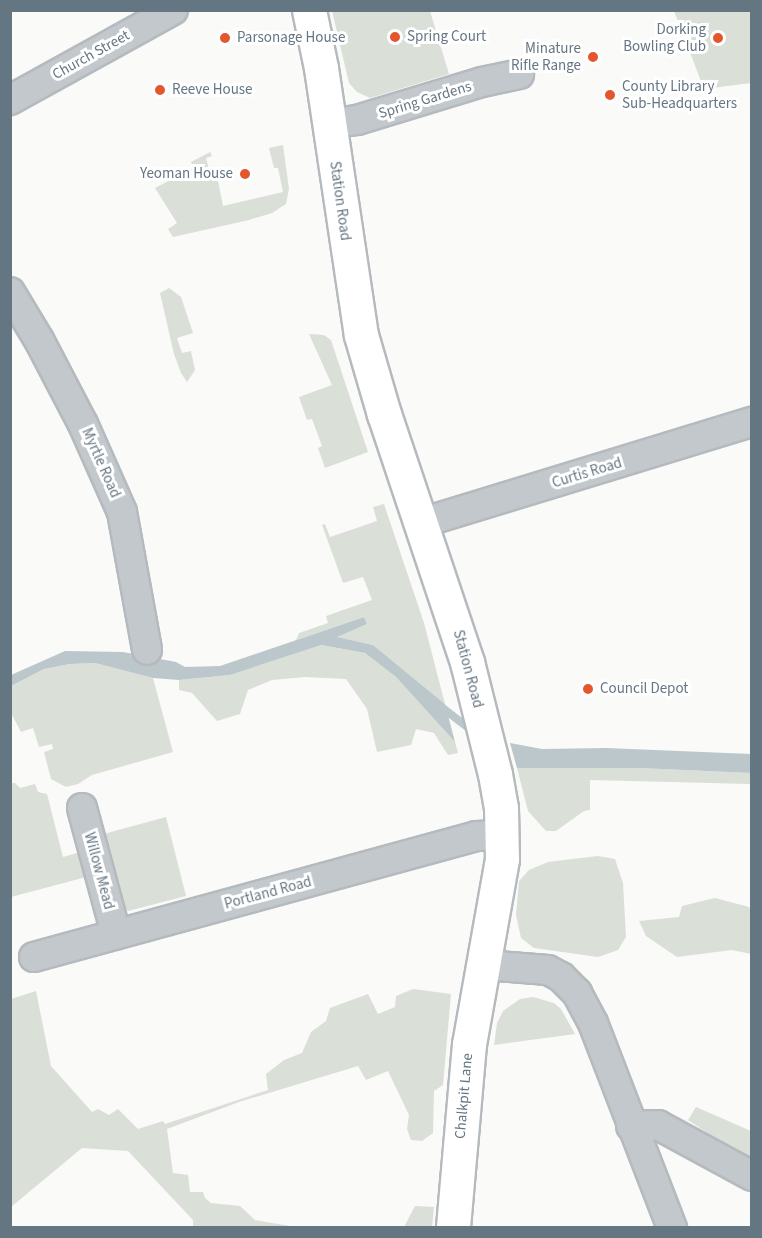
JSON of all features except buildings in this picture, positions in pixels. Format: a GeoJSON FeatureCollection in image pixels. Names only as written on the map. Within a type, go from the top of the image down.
{"type":"FeatureCollection","features":[{"type":"Feature","properties":{"kind":"main road","name":"Station Road"},"geometry":{"type":"LineString","coordinates":[[309,10],[330,123],[361,335],[449,603],[495,774],[502,835],[502,859],[485,965]]}},
{"type":"Feature","properties":{"kind":"main road","name":"Chalkpit Lane"},"geometry":{"type":"LineString","coordinates":[[453,1227],[465,1076],[485,965]]}},
{"type":"Feature","properties":{"kind":"street","name":"Church Street"},"geometry":{"type":"LineString","coordinates":[[10,100],[172,10]]}},
{"type":"Feature","properties":{"kind":"street","name":"Spring Gardens"},"geometry":{"type":"LineString","coordinates":[[330,123],[357,120],[482,82],[519,74]]}},
{"type":"Feature","properties":{"kind":"street","name":"Myrtle Road"},"geometry":{"type":"LineString","coordinates":[[10,292],[84,424],[122,512],[147,650]]}},
{"type":"Feature","properties":{"kind":"street","name":"Curtis Road"},"geometry":{"type":"LineString","coordinates":[[421,523],[752,422]]}},
{"type":"Feature","properties":{"kind":"street","name":"Willow Mead"},"geometry":{"type":"LineString","coordinates":[[82,808],[116,934]]}},
{"type":"Feature","properties":{"kind":"street","name":"Portland Road"},"geometry":{"type":"LineString","coordinates":[[34,957],[476,836],[502,835]]}},
{"type":"Feature","properties":{"kind":"street"},"geometry":{"type":"LineString","coordinates":[[485,965],[548,970],[561,977],[577,993],[593,1023],[672,1227]]}},
{"type":"Feature","properties":{"kind":"street"},"geometry":{"type":"LineString","coordinates":[[631,1126],[658,1125],[752,1176]]}},
{"type":"Feature","properties":{"kind":"shaded area"},"geometry":{"type":"Polygon","coordinates":[[[332,11],[430,11],[449,74],[370,98],[357,92],[349,83],[332,11]]]}},
{"type":"Feature","properties":{"kind":"shaded area","name":"Dorking Bowling Club"},"geometry":{"type":"Polygon","coordinates":[[[674,11],[751,11],[751,83],[704,89],[674,11]]]}},
{"type":"Feature","properties":{"kind":"shaded area"},"geometry":{"type":"Polygon","coordinates":[[[283,145],[289,189],[286,204],[272,213],[249,220],[173,237],[168,229],[177,223],[155,188],[193,168],[191,162],[210,152],[212,156],[206,158],[212,181],[218,181],[223,206],[283,192],[278,168],[274,168],[269,148],[283,145]]]}},
{"type":"Feature","properties":{"kind":"shaded area"},"geometry":{"type":"Polygon","coordinates":[[[169,288],[181,297],[193,333],[177,338],[182,353],[191,351],[195,370],[187,382],[174,354],[160,293],[169,288]]]}},
{"type":"Feature","properties":{"kind":"shaded area"},"geometry":{"type":"Polygon","coordinates":[[[309,334],[324,335],[331,340],[368,452],[325,468],[318,448],[322,446],[312,419],[307,420],[299,397],[332,385],[309,334]]]}},
{"type":"Feature","properties":{"kind":"shaded area"},"geometry":{"type":"Polygon","coordinates":[[[384,504],[424,623],[445,704],[373,645],[336,637],[367,624],[364,617],[296,640],[299,633],[328,623],[326,616],[372,600],[363,577],[343,583],[322,525],[325,524],[330,537],[377,521],[373,507],[384,504]]]}},
{"type":"Feature","properties":{"kind":"shaded area"},"geometry":{"type":"Polygon","coordinates":[[[364,617],[367,624],[337,637],[373,645],[445,704],[455,742],[396,677],[365,653],[321,645],[230,675],[179,680],[153,678],[95,663],[70,664],[44,669],[11,686],[11,675],[65,651],[123,652],[176,662],[185,667],[220,666],[364,617]]]}},
{"type":"Feature","properties":{"kind":"shaded area"},"geometry":{"type":"Polygon","coordinates":[[[320,645],[365,653],[396,677],[455,742],[458,753],[448,755],[434,733],[416,729],[411,745],[377,752],[367,709],[346,679],[305,677],[272,680],[248,690],[240,714],[217,721],[192,693],[179,690],[179,680],[230,675],[320,645]]]}},
{"type":"Feature","properties":{"kind":"shaded area"},"geometry":{"type":"Polygon","coordinates":[[[95,663],[153,678],[173,752],[92,775],[78,784],[66,787],[51,779],[44,752],[53,749],[52,744],[39,747],[33,728],[21,732],[11,713],[11,686],[44,669],[70,664],[95,663]]]}},
{"type":"Feature","properties":{"kind":"shaded area"},"geometry":{"type":"Polygon","coordinates":[[[510,743],[542,749],[606,748],[751,754],[751,773],[639,768],[517,768],[510,743]]]}},
{"type":"Feature","properties":{"kind":"shaded area"},"geometry":{"type":"Polygon","coordinates":[[[517,768],[639,768],[751,773],[751,784],[590,780],[590,810],[584,811],[556,831],[546,831],[528,811],[517,768]]]}},
{"type":"Feature","properties":{"kind":"shaded area"},"geometry":{"type":"Polygon","coordinates":[[[11,783],[15,783],[20,788],[35,784],[38,792],[47,794],[63,857],[84,851],[90,876],[11,897],[11,783]]]}},
{"type":"Feature","properties":{"kind":"shaded area"},"geometry":{"type":"Polygon","coordinates":[[[166,817],[186,896],[128,911],[120,905],[100,835],[166,817]]]}},
{"type":"Feature","properties":{"kind":"shaded area"},"geometry":{"type":"Polygon","coordinates":[[[598,856],[615,859],[623,883],[626,937],[618,950],[598,957],[534,948],[521,938],[516,915],[519,881],[529,870],[548,862],[598,856]]]}},
{"type":"Feature","properties":{"kind":"shaded area"},"geometry":{"type":"Polygon","coordinates":[[[715,898],[749,907],[751,954],[732,950],[677,957],[646,936],[639,921],[679,917],[682,906],[715,898]]]}},
{"type":"Feature","properties":{"kind":"shaded area"},"geometry":{"type":"Polygon","coordinates":[[[413,989],[451,994],[443,1085],[434,1091],[433,1133],[422,1141],[411,1140],[407,1129],[409,1115],[388,1071],[366,1080],[358,1066],[239,1102],[167,1129],[173,1173],[188,1175],[190,1192],[203,1192],[205,1198],[211,1203],[240,1206],[255,1220],[296,1227],[193,1227],[193,1220],[128,1151],[82,1148],[11,1207],[11,999],[36,991],[51,1066],[92,1112],[98,1109],[109,1115],[118,1109],[138,1129],[163,1121],[165,1124],[268,1090],[266,1074],[284,1060],[302,1053],[311,1032],[326,1021],[330,1008],[368,994],[378,1014],[395,1007],[396,996],[413,989]]]}},
{"type":"Feature","properties":{"kind":"shaded area"},"geometry":{"type":"Polygon","coordinates":[[[533,997],[554,1003],[561,1009],[575,1034],[494,1045],[497,1023],[503,1011],[520,999],[533,997]]]}},
{"type":"Feature","properties":{"kind":"shaded area"},"geometry":{"type":"Polygon","coordinates":[[[696,1107],[751,1131],[751,1162],[688,1120],[696,1107]]]}},
{"type":"Feature","properties":{"kind":"shaded area"},"geometry":{"type":"Polygon","coordinates":[[[415,1206],[434,1207],[432,1227],[404,1227],[415,1206]]]}},
{"type":"Feature","properties":{"kind":"waterway"},"geometry":{"type":"LineString","coordinates":[[440,706],[475,733]]}},
{"type":"Feature","properties":{"kind":"place","name":"Spring Court"},"geometry":{"type":"Point","coordinates":[395,37]}},
{"type":"Feature","properties":{"kind":"place","name":"Parsonage House"},"geometry":{"type":"Point","coordinates":[225,38]}},
{"type":"Feature","properties":{"kind":"place","name":"Dorking Bowling Club"},"geometry":{"type":"Point","coordinates":[718,38]}},
{"type":"Feature","properties":{"kind":"place","name":"Minature Rifle Range"},"geometry":{"type":"Point","coordinates":[593,57]}},
{"type":"Feature","properties":{"kind":"place","name":"Reeve House"},"geometry":{"type":"Point","coordinates":[160,90]}},
{"type":"Feature","properties":{"kind":"place","name":"County Library Sub-Headquarters"},"geometry":{"type":"Point","coordinates":[610,95]}},
{"type":"Feature","properties":{"kind":"place","name":"Yeoman House"},"geometry":{"type":"Point","coordinates":[245,174]}},
{"type":"Feature","properties":{"kind":"place","name":"Council Depot"},"geometry":{"type":"Point","coordinates":[588,689]}}]}
